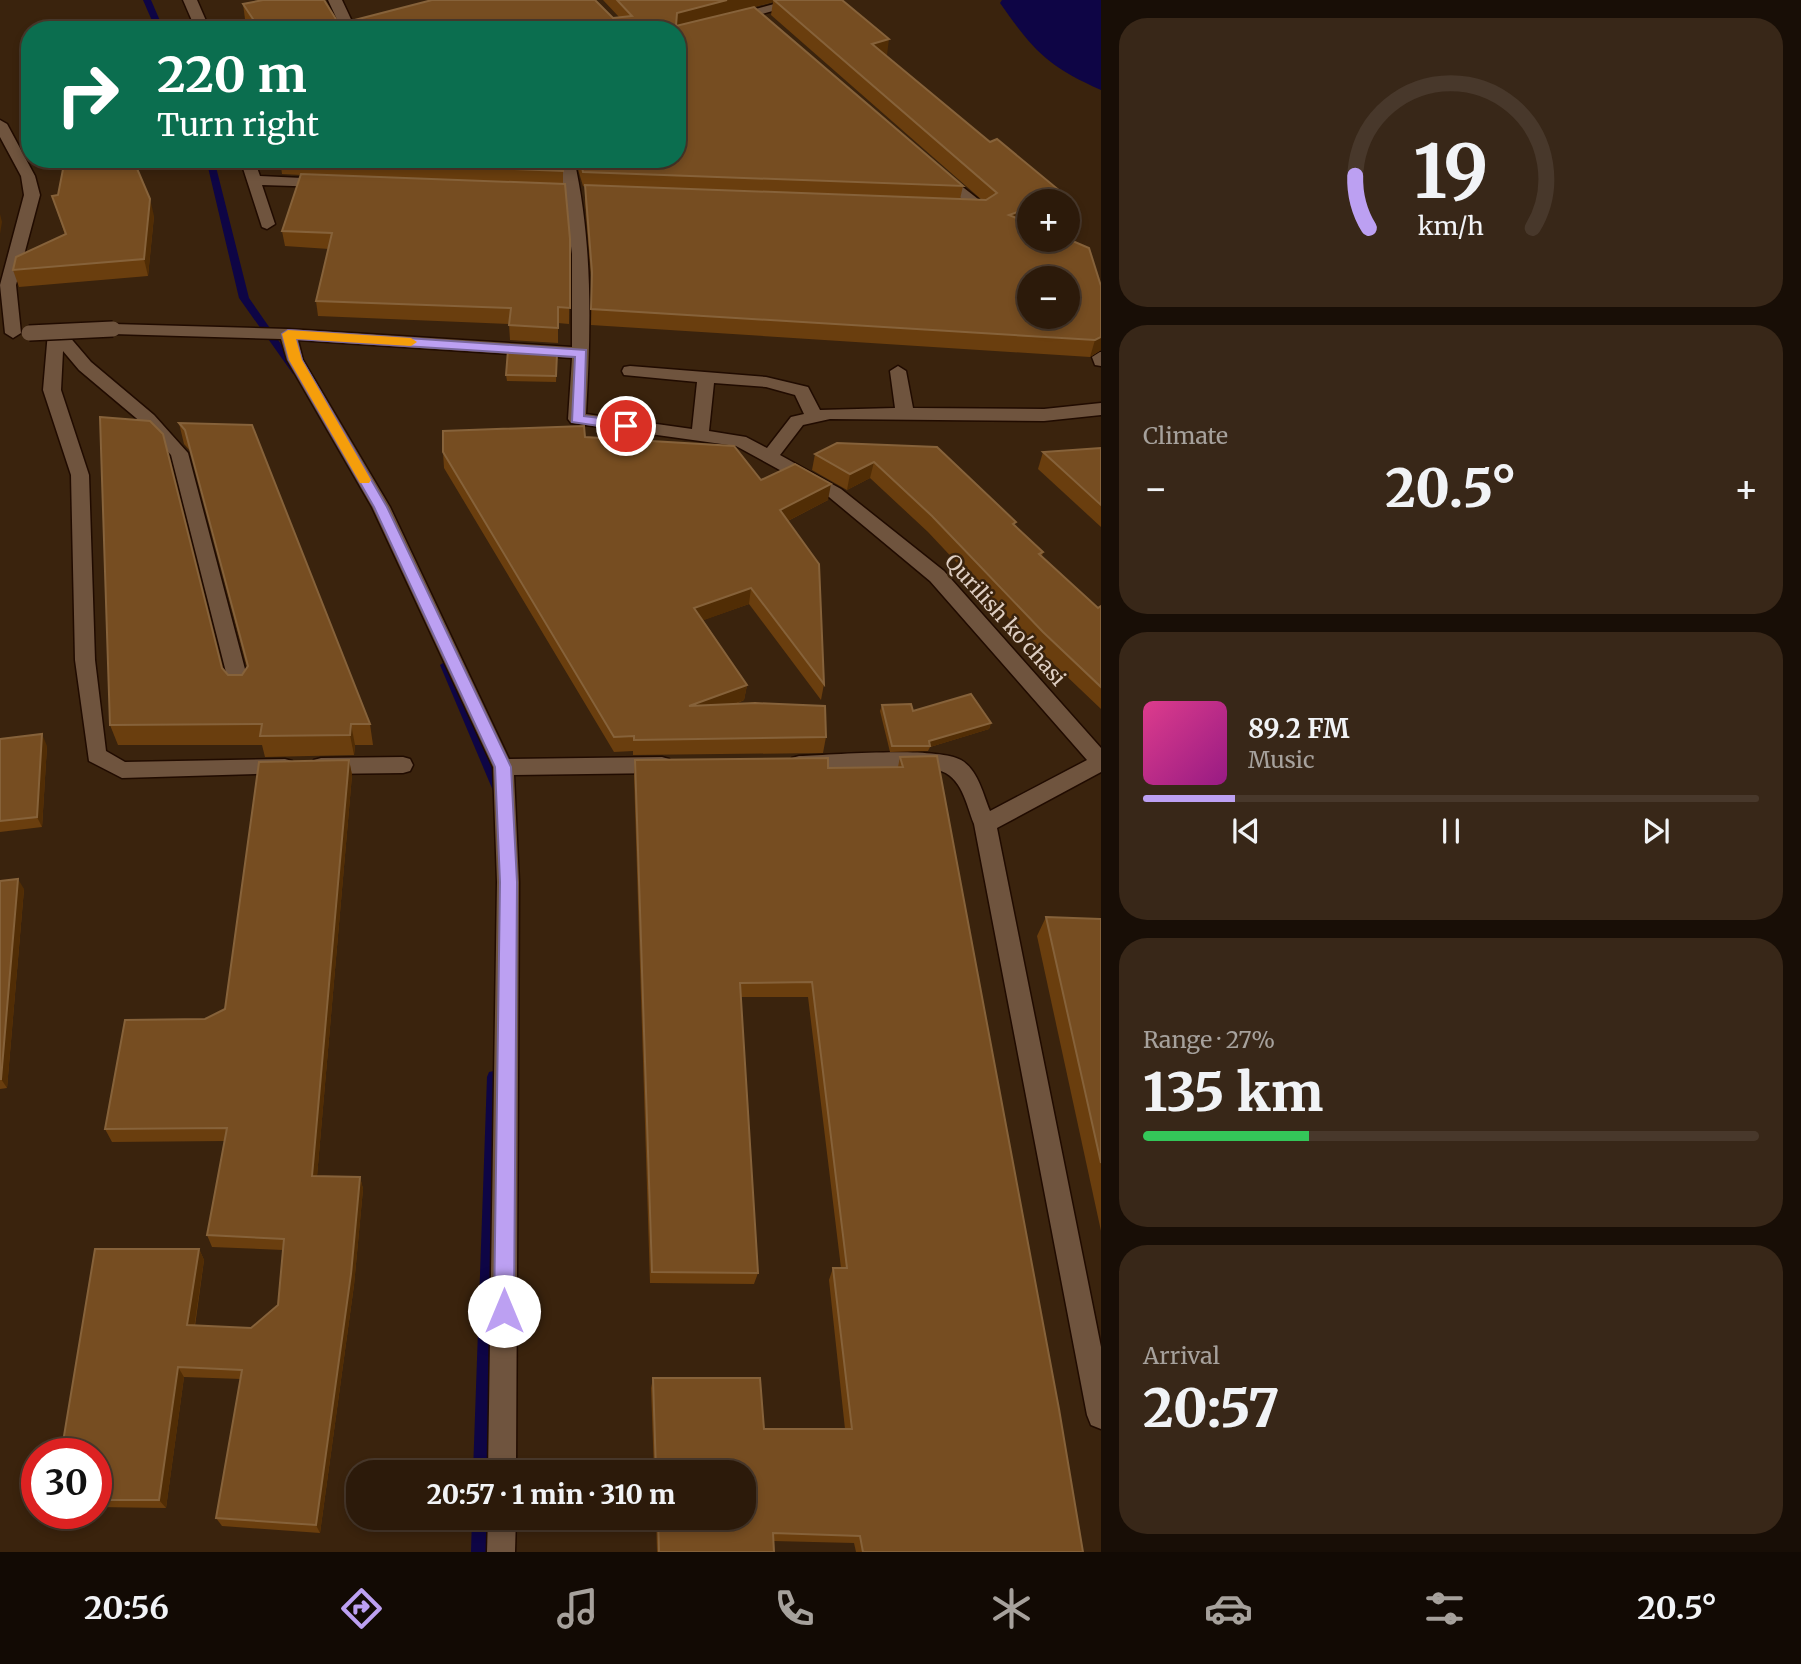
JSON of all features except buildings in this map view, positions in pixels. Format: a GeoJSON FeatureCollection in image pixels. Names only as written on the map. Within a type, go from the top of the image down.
{"type":"FeatureCollection","features":[{"type":"Feature","properties":{"kind":"street"},"geometry":{"type":"LineString","coordinates":[[190,0],[199,21]]}},
{"type":"Feature","properties":{"kind":"street"},"geometry":{"type":"LineString","coordinates":[[335,0],[344,21]]}},
{"type":"Feature","properties":{"kind":"street"},"geometry":{"type":"LineString","coordinates":[[686,32],[761,17],[804,0]]}},
{"type":"Feature","properties":{"kind":"street"},"geometry":{"type":"LineString","coordinates":[[0,124],[21,163]]}},
{"type":"Feature","properties":{"kind":"street"},"geometry":{"type":"LineString","coordinates":[[930,165],[982,209],[954,208]]}},
{"type":"Feature","properties":{"kind":"street"},"geometry":{"type":"LineString","coordinates":[[24,168],[32,195],[8,285],[14,333],[113,330],[232,332],[581,353],[576,195],[569,168]]}},
{"type":"Feature","properties":{"kind":"street"},"geometry":{"type":"LineString","coordinates":[[250,168],[267,224]]}},
{"type":"Feature","properties":{"kind":"street"},"geometry":{"type":"LineString","coordinates":[[253,180],[334,184]]}},
{"type":"Feature","properties":{"kind":"street"},"geometry":{"type":"LineString","coordinates":[[56,332],[85,366],[148,419],[178,453],[240,688]]}},
{"type":"Feature","properties":{"kind":"street"},"geometry":{"type":"LineString","coordinates":[[56,332],[52,390],[80,475],[85,660],[96,755],[122,770],[403,765]]}},
{"type":"Feature","properties":{"kind":"street"},"geometry":{"type":"LineString","coordinates":[[284,334],[295,360],[380,507],[503,767],[508,882],[502,1460]]}},
{"type":"Feature","properties":{"kind":"street","name":"Qurilish ko'chasi"},"geometry":{"type":"LineString","coordinates":[[581,353],[577,419],[740,441],[835,493],[937,576],[1101,762]]}},
{"type":"Feature","properties":{"kind":"street"},"geometry":{"type":"LineString","coordinates":[[630,371],[765,382],[802,391],[814,416]]}},
{"type":"Feature","properties":{"kind":"street"},"geometry":{"type":"LineString","coordinates":[[898,371],[905,414]]}},
{"type":"Feature","properties":{"kind":"street"},"geometry":{"type":"LineString","coordinates":[[700,436],[706,377]]}},
{"type":"Feature","properties":{"kind":"street"},"geometry":{"type":"LineString","coordinates":[[769,457],[797,421],[830,412],[1044,415],[1101,409]]}},
{"type":"Feature","properties":{"kind":"street"},"geometry":{"type":"LineString","coordinates":[[775,764],[938,762],[954,766],[967,777],[985,824],[1101,1415]]}},
{"type":"Feature","properties":{"kind":"street"},"geometry":{"type":"LineString","coordinates":[[985,824],[1101,762]]}},
{"type":"Feature","properties":{"kind":"street"},"geometry":{"type":"LineString","coordinates":[[503,767],[680,765]]}},
{"type":"Feature","properties":{"kind":"street"},"geometry":{"type":"LineString","coordinates":[[501,1552],[502,1530]]}},
{"type":"Feature","properties":{"kind":"shaded area"},"geometry":{"type":"Polygon","coordinates":[[[1002,0],[1101,0],[1101,90],[1067,73],[1032,45],[1000,3],[1002,0]]]}},
{"type":"Feature","properties":{"kind":"waterway"},"geometry":{"type":"LineString","coordinates":[[147,0],[156,21]]}},
{"type":"Feature","properties":{"kind":"waterway"},"geometry":{"type":"LineString","coordinates":[[212,168],[244,298],[296,372]]}},
{"type":"Feature","properties":{"kind":"waterway"},"geometry":{"type":"LineString","coordinates":[[446,665],[500,793]]}},
{"type":"Feature","properties":{"kind":"waterway"},"geometry":{"type":"LineString","coordinates":[[481,1460],[494,1077]]}},
{"type":"Feature","properties":{"kind":"waterway"},"geometry":{"type":"LineString","coordinates":[[479,1552],[480,1530]]}},
{"type":"Feature","properties":{"kind":"slow traffic"},"geometry":{"type":"LineString","coordinates":[[365,480],[295,360],[288,334],[411,342]]}},
{"type":"Feature","properties":{"kind":"route"},"geometry":{"type":"LineString","coordinates":[[504,1311],[508,882],[503,767],[380,507],[295,360],[288,334],[581,353],[577,419],[626,426]]}}]}
